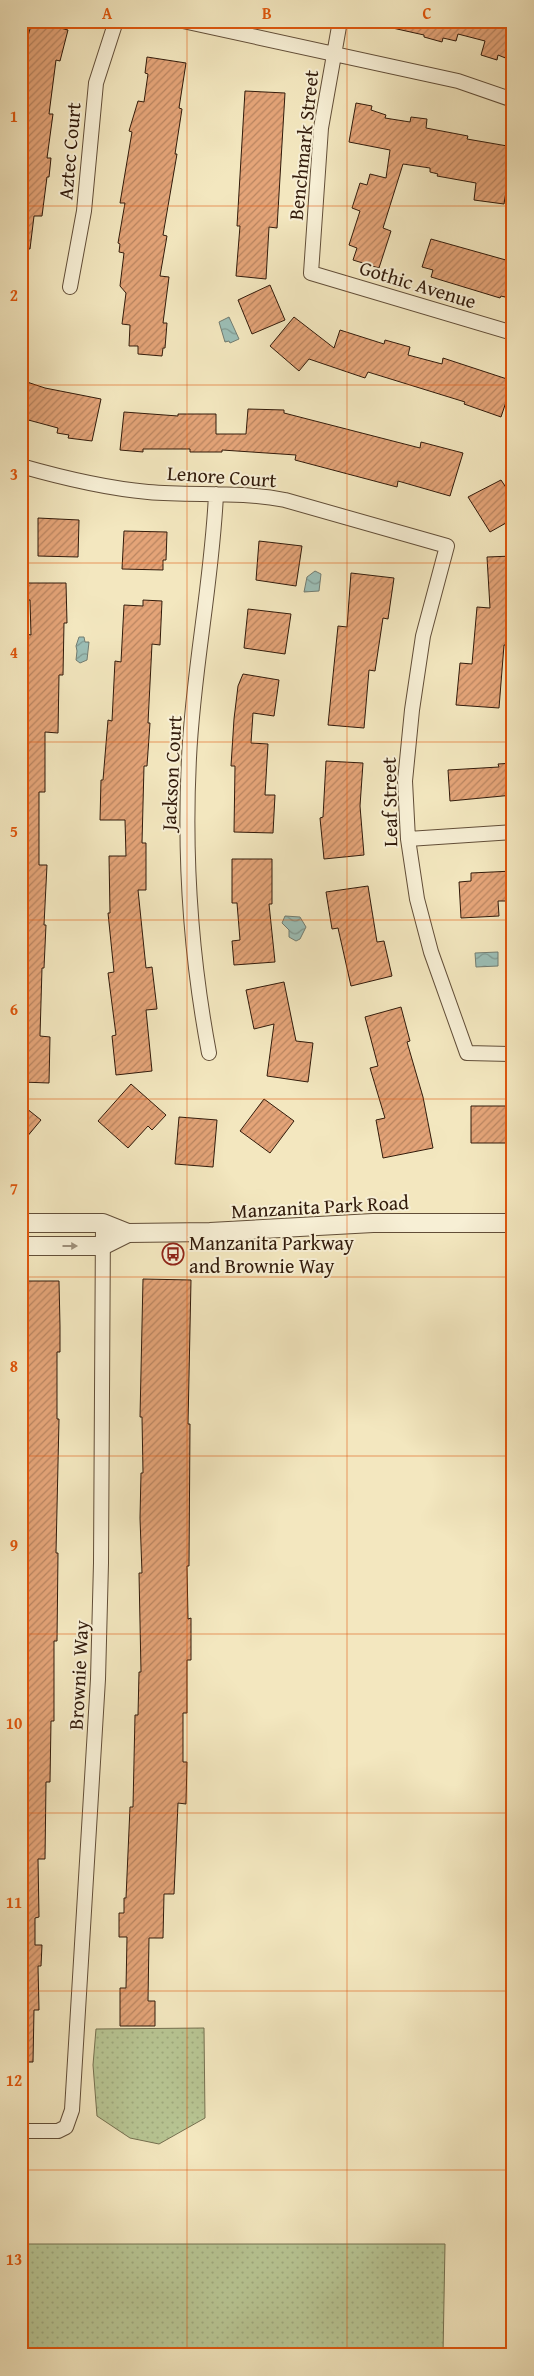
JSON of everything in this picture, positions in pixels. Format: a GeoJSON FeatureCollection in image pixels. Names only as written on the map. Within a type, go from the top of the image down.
{"type":"FeatureCollection","features":[{"type":"Feature","properties":{"kind":"street","name":"Aztec Court"},"geometry":{"type":"LineString","coordinates":[[70,287],[84,211],[96,83],[116,21]]}},
{"type":"Feature","properties":{"kind":"street"},"geometry":{"type":"LineString","coordinates":[[183,21],[458,81],[513,100]]}},
{"type":"Feature","properties":{"kind":"street","name":"Benchmark Street"},"geometry":{"type":"LineString","coordinates":[[312,273],[321,128],[340,21]]}},
{"type":"Feature","properties":{"kind":"street","name":"Gothic Avenue"},"geometry":{"type":"LineString","coordinates":[[312,273],[513,333]]}},
{"type":"Feature","properties":{"kind":"street","name":"Lenore Court"},"geometry":{"type":"LineString","coordinates":[[21,466],[67,479],[110,488],[149,492],[259,495],[285,500],[446,546]]}},
{"type":"Feature","properties":{"kind":"street","name":"Jackson Court"},"geometry":{"type":"LineString","coordinates":[[209,1053],[199,1001],[191,918],[188,839],[189,758],[210,579],[216,494]]}},
{"type":"Feature","properties":{"kind":"street","name":"Leaf Street"},"geometry":{"type":"LineString","coordinates":[[446,546],[423,636],[412,710],[405,781],[408,839],[417,898],[431,952],[467,1053],[513,1054]]}},
{"type":"Feature","properties":{"kind":"street"},"geometry":{"type":"LineString","coordinates":[[408,839],[513,832]]}},
{"type":"Feature","properties":{"kind":"street","name":"Manzanita Park Road"},"geometry":{"type":"LineString","coordinates":[[21,1223],[103,1223],[128,1233],[210,1232],[373,1222],[513,1223]]}},
{"type":"Feature","properties":{"kind":"street","name":"Brownie Way"},"geometry":{"type":"LineString","coordinates":[[21,2131],[58,2131],[66,2127],[70,2119],[73,2095],[98,1679],[102,1563],[103,1223]]}},
{"type":"Feature","properties":{"kind":"street","name":"Manzanita Park Road"},"geometry":{"type":"LineString","coordinates":[[21,1246],[102,1246],[128,1233]]}},
{"type":"Feature","properties":{"kind":"green space"},"geometry":{"type":"Polygon","coordinates":[[[204,2028],[205,2118],[159,2144],[130,2138],[97,2116],[93,2065],[96,2029],[204,2028]]]}},
{"type":"Feature","properties":{"kind":"green space"},"geometry":{"type":"Polygon","coordinates":[[[21,2244],[445,2244],[443,2355],[21,2355],[21,2244]]]}},
{"type":"Feature","properties":{"kind":"water"},"geometry":{"type":"Polygon","coordinates":[[[229,317],[239,339],[230,343],[229,341],[225,342],[219,322],[229,317]]]}},
{"type":"Feature","properties":{"kind":"water"},"geometry":{"type":"Polygon","coordinates":[[[315,571],[321,574],[319,591],[304,592],[307,577],[315,571]]]}},
{"type":"Feature","properties":{"kind":"water"},"geometry":{"type":"Polygon","coordinates":[[[79,637],[84,637],[85,642],[89,642],[87,660],[80,663],[76,660],[76,646],[79,637]]]}},
{"type":"Feature","properties":{"kind":"water"},"geometry":{"type":"Polygon","coordinates":[[[285,916],[300,917],[306,927],[300,939],[296,941],[289,937],[289,930],[282,923],[285,916]]]}},
{"type":"Feature","properties":{"kind":"water"},"geometry":{"type":"Polygon","coordinates":[[[498,952],[498,966],[476,967],[475,953],[498,952]]]}},
{"type":"Feature","properties":{"kind":"building"},"geometry":{"type":"Polygon","coordinates":[[[32,21],[68,30],[60,61],[56,60],[49,114],[53,114],[47,158],[51,158],[49,177],[47,177],[42,216],[34,216],[30,249],[21,248],[21,63],[32,21]]]}},
{"type":"Feature","properties":{"kind":"building"},"geometry":{"type":"Polygon","coordinates":[[[389,21],[513,21],[513,61],[498,55],[497,60],[481,55],[485,41],[458,34],[456,41],[443,38],[442,42],[424,37],[424,35],[388,27],[389,21]]]}},
{"type":"Feature","properties":{"kind":"building"},"geometry":{"type":"Polygon","coordinates":[[[147,57],[186,63],[179,108],[182,109],[175,154],[177,154],[163,235],[167,236],[160,276],[169,277],[163,323],[167,323],[165,348],[163,348],[162,356],[138,354],[138,346],[129,346],[130,325],[122,324],[126,293],[120,286],[124,253],[119,252],[120,244],[118,243],[125,203],[120,203],[132,132],[129,131],[138,101],[144,102],[148,74],[145,73],[147,57]]]}},
{"type":"Feature","properties":{"kind":"building"},"geometry":{"type":"Polygon","coordinates":[[[245,91],[285,93],[277,228],[269,227],[266,279],[236,276],[240,226],[237,226],[245,91]]]}},
{"type":"Feature","properties":{"kind":"building"},"geometry":{"type":"Polygon","coordinates":[[[356,103],[372,106],[371,110],[386,115],[385,118],[410,122],[411,117],[427,119],[426,128],[468,136],[467,139],[513,147],[504,204],[474,200],[476,183],[437,176],[438,174],[430,172],[430,168],[403,164],[383,228],[391,231],[379,268],[353,260],[357,248],[349,245],[360,211],[352,208],[360,183],[367,185],[370,174],[386,178],[390,150],[349,142],[356,103]]]}},
{"type":"Feature","properties":{"kind":"building"},"geometry":{"type":"Polygon","coordinates":[[[431,239],[513,262],[513,299],[501,296],[500,298],[431,277],[433,270],[422,267],[431,239]]]}},
{"type":"Feature","properties":{"kind":"building"},"geometry":{"type":"Polygon","coordinates":[[[270,285],[285,320],[252,334],[238,300],[270,285]]]}},
{"type":"Feature","properties":{"kind":"building"},"geometry":{"type":"Polygon","coordinates":[[[294,317],[334,348],[340,330],[384,344],[385,340],[410,347],[408,355],[442,364],[443,358],[513,381],[501,417],[464,404],[465,402],[368,372],[365,378],[309,359],[299,371],[270,346],[294,317]]]}},
{"type":"Feature","properties":{"kind":"building"},"geometry":{"type":"Polygon","coordinates":[[[21,380],[45,388],[101,399],[92,441],[68,438],[69,435],[57,433],[58,428],[21,418],[21,380]]]}},
{"type":"Feature","properties":{"kind":"building"},"geometry":{"type":"Polygon","coordinates":[[[248,409],[284,410],[284,413],[420,448],[421,442],[463,453],[450,496],[398,481],[397,487],[295,460],[296,455],[222,450],[222,452],[190,452],[190,449],[143,449],[143,452],[120,450],[124,412],[178,416],[178,414],[216,414],[216,434],[246,434],[248,409]]]}},
{"type":"Feature","properties":{"kind":"building"},"geometry":{"type":"Polygon","coordinates":[[[501,480],[513,498],[513,519],[490,532],[468,497],[501,480]]]}},
{"type":"Feature","properties":{"kind":"building"},"geometry":{"type":"Polygon","coordinates":[[[38,518],[79,520],[78,557],[38,556],[38,518]]]}},
{"type":"Feature","properties":{"kind":"building"},"geometry":{"type":"Polygon","coordinates":[[[124,531],[167,532],[166,560],[163,560],[163,570],[122,569],[124,531]]]}},
{"type":"Feature","properties":{"kind":"building"},"geometry":{"type":"Polygon","coordinates":[[[259,541],[302,546],[296,586],[256,580],[259,541]]]}},
{"type":"Feature","properties":{"kind":"building"},"geometry":{"type":"Polygon","coordinates":[[[513,556],[513,621],[510,645],[504,645],[499,708],[456,705],[460,663],[472,664],[477,607],[490,608],[487,557],[513,556]]]}},
{"type":"Feature","properties":{"kind":"building"},"geometry":{"type":"Polygon","coordinates":[[[351,573],[394,578],[388,619],[383,618],[375,671],[369,670],[364,728],[328,725],[338,626],[347,627],[351,573]]]}},
{"type":"Feature","properties":{"kind":"building"},"geometry":{"type":"Polygon","coordinates":[[[26,583],[66,583],[67,623],[64,623],[63,675],[59,675],[58,733],[45,732],[45,792],[39,792],[39,865],[47,865],[40,1036],[50,1037],[49,1083],[21,1082],[21,692],[24,692],[25,634],[31,635],[30,600],[26,600],[26,583]]]}},
{"type":"Feature","properties":{"kind":"building"},"geometry":{"type":"Polygon","coordinates":[[[143,600],[162,601],[160,645],[152,644],[148,723],[150,723],[147,766],[144,766],[142,843],[146,843],[146,890],[138,890],[146,968],[152,967],[157,1009],[146,1010],[152,1071],[116,1075],[112,1036],[116,1035],[108,973],[114,972],[108,913],[110,913],[109,856],[126,856],[125,820],[100,820],[101,780],[103,780],[108,720],[112,721],[115,661],[121,662],[124,605],[143,606],[143,600]]]}},
{"type":"Feature","properties":{"kind":"building"},"geometry":{"type":"Polygon","coordinates":[[[248,609],[291,614],[285,654],[244,648],[248,609]]]}},
{"type":"Feature","properties":{"kind":"building"},"geometry":{"type":"Polygon","coordinates":[[[243,674],[279,680],[274,716],[253,713],[251,743],[268,744],[265,795],[275,795],[273,833],[234,832],[235,766],[231,766],[238,686],[243,674]]]}},
{"type":"Feature","properties":{"kind":"building"},"geometry":{"type":"Polygon","coordinates":[[[326,761],[363,763],[360,806],[364,855],[324,859],[320,818],[323,817],[326,761]]]}},
{"type":"Feature","properties":{"kind":"building"},"geometry":{"type":"Polygon","coordinates":[[[513,763],[513,795],[450,801],[448,770],[499,767],[498,764],[513,763]]]}},
{"type":"Feature","properties":{"kind":"building"},"geometry":{"type":"Polygon","coordinates":[[[232,859],[272,859],[272,904],[269,904],[275,962],[234,965],[232,941],[240,940],[237,903],[232,903],[232,859]]]}},
{"type":"Feature","properties":{"kind":"building"},"geometry":{"type":"Polygon","coordinates":[[[513,871],[513,901],[498,901],[499,916],[461,918],[459,882],[471,881],[471,873],[513,871]]]}},
{"type":"Feature","properties":{"kind":"building"},"geometry":{"type":"Polygon","coordinates":[[[368,886],[377,942],[384,941],[392,976],[351,986],[338,928],[332,929],[326,892],[368,886]]]}},
{"type":"Feature","properties":{"kind":"building"},"geometry":{"type":"Polygon","coordinates":[[[284,982],[296,1041],[313,1043],[308,1082],[267,1076],[274,1024],[254,1029],[246,990],[284,982]]]}},
{"type":"Feature","properties":{"kind":"building"},"geometry":{"type":"Polygon","coordinates":[[[401,1007],[410,1041],[407,1042],[423,1097],[433,1148],[383,1158],[376,1120],[385,1118],[370,1068],[378,1066],[365,1017],[401,1007]]]}},
{"type":"Feature","properties":{"kind":"building"},"geometry":{"type":"Polygon","coordinates":[[[131,1084],[166,1115],[152,1130],[148,1126],[128,1148],[98,1121],[131,1084]]]}},
{"type":"Feature","properties":{"kind":"building"},"geometry":{"type":"Polygon","coordinates":[[[264,1099],[294,1121],[270,1153],[240,1131],[264,1099]]]}},
{"type":"Feature","properties":{"kind":"building"},"geometry":{"type":"Polygon","coordinates":[[[21,1104],[41,1120],[21,1144],[21,1104]]]}},
{"type":"Feature","properties":{"kind":"building"},"geometry":{"type":"Polygon","coordinates":[[[471,1106],[507,1106],[507,1143],[471,1143],[471,1106]]]}},
{"type":"Feature","properties":{"kind":"building"},"geometry":{"type":"Polygon","coordinates":[[[179,1117],[217,1120],[213,1167],[175,1164],[179,1117]]]}},
{"type":"Feature","properties":{"kind":"building"},"geometry":{"type":"Polygon","coordinates":[[[143,1279],[191,1280],[188,1424],[190,1424],[189,1566],[187,1566],[188,1619],[191,1618],[191,1660],[187,1660],[187,1713],[183,1713],[183,1762],[187,1762],[186,1804],[178,1803],[174,1894],[164,1894],[163,1938],[149,1938],[148,2001],[155,2001],[155,2026],[120,2026],[120,1988],[126,1988],[127,1937],[119,1937],[119,1913],[124,1913],[124,1898],[126,1898],[130,1807],[133,1807],[135,1715],[138,1715],[139,1672],[141,1672],[139,1573],[142,1573],[140,1518],[141,1473],[143,1473],[142,1417],[140,1417],[143,1279]]]}},
{"type":"Feature","properties":{"kind":"building"},"geometry":{"type":"Polygon","coordinates":[[[21,1281],[59,1281],[60,1326],[60,1352],[57,1352],[57,1419],[59,1419],[56,1553],[58,1553],[57,1641],[54,1641],[54,1721],[51,1721],[50,1782],[46,1782],[45,1859],[38,1859],[39,1917],[35,1918],[35,1945],[42,1945],[41,1966],[38,1966],[39,2010],[34,2010],[33,2062],[21,2062],[21,1281]]]}},
{"type":"Feature","properties":{"kind":"place","name":"Manzanita Parkway and Brownie Way"},"geometry":{"type":"Point","coordinates":[173,1254]}}]}
